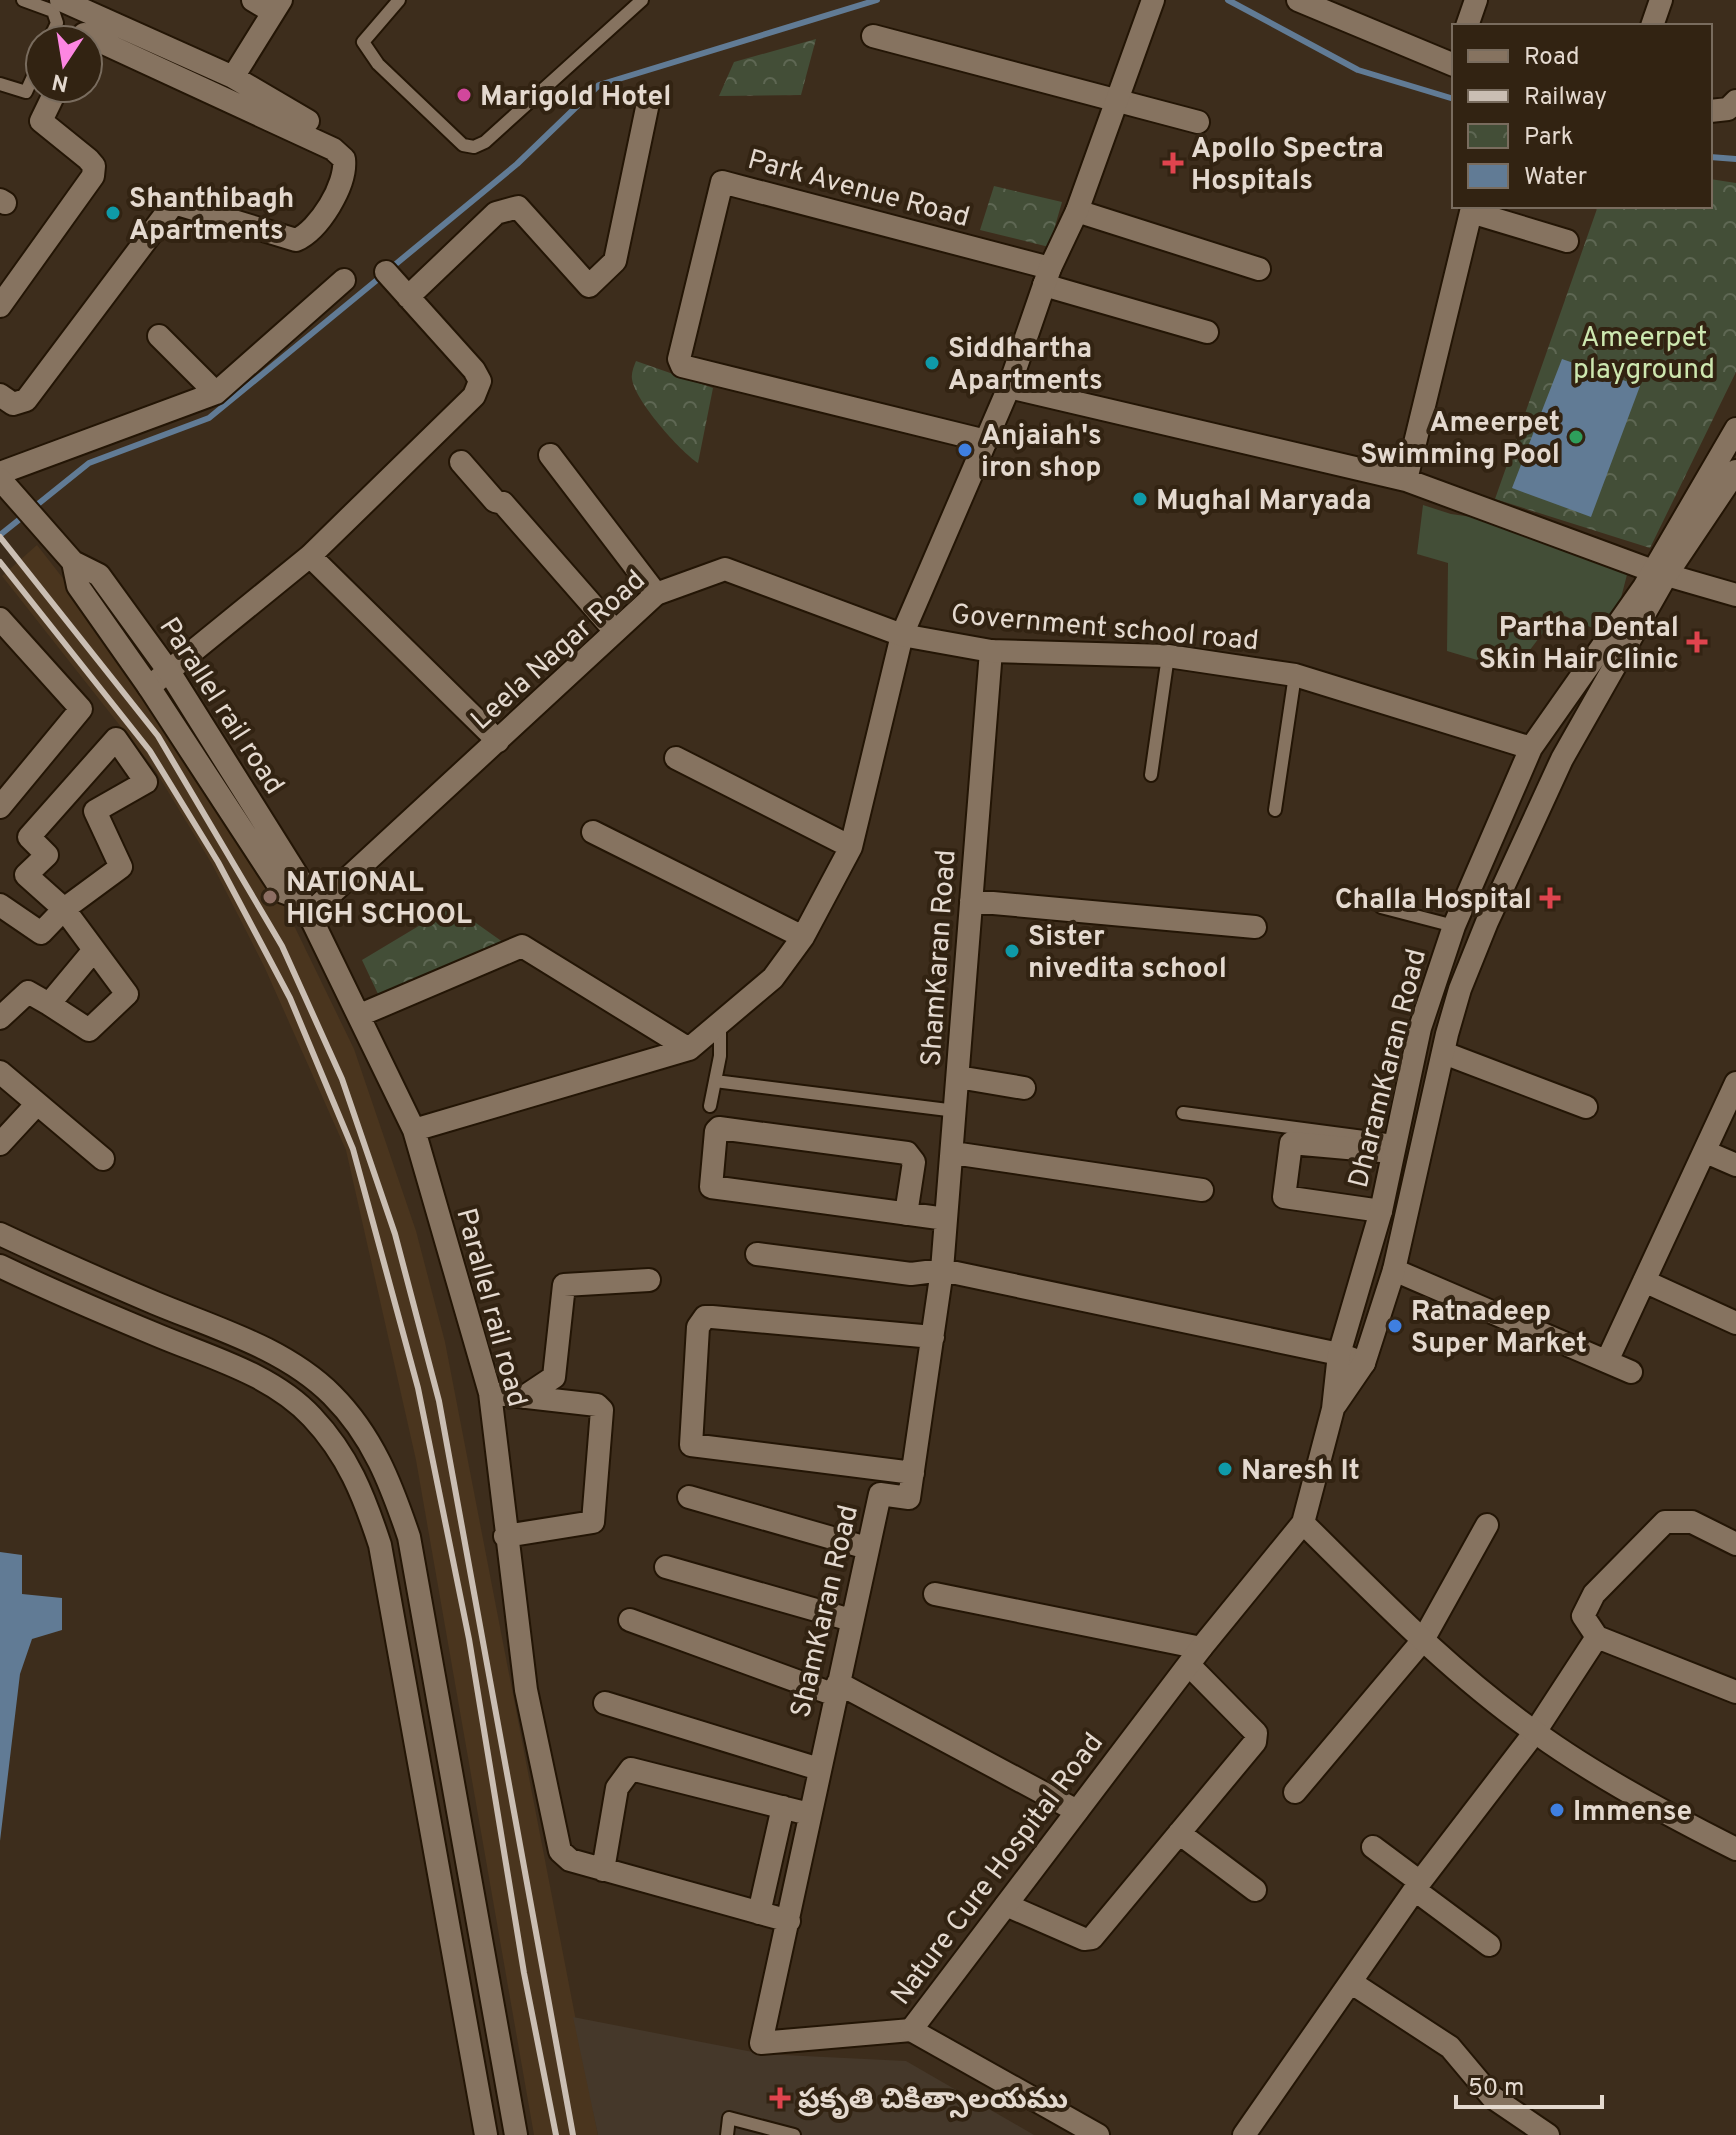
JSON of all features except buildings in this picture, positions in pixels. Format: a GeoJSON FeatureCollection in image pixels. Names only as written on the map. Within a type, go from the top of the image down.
{"type":"FeatureCollection","features":[{"type":"Feature","properties":{"kind":"street"},"geometry":{"type":"LineString","coordinates":[[61,0],[82,24]]}},
{"type":"Feature","properties":{"kind":"street"},"geometry":{"type":"LineString","coordinates":[[233,77],[277,6],[253,0]]}},
{"type":"Feature","properties":{"kind":"street"},"geometry":{"type":"LineString","coordinates":[[1298,0],[1452,63]]}},
{"type":"Feature","properties":{"kind":"street"},"geometry":{"type":"LineString","coordinates":[[1468,24],[1476,0]]}},
{"type":"Feature","properties":{"kind":"street"},"geometry":{"type":"LineString","coordinates":[[1653,24],[1661,0]]}},
{"type":"Feature","properties":{"kind":"street"},"geometry":{"type":"LineString","coordinates":[[414,1130],[689,1049],[773,978],[803,937],[851,847],[902,635],[1009,387],[1047,277],[1077,211],[1150,9]]}},
{"type":"Feature","properties":{"kind":"street"},"geometry":{"type":"LineString","coordinates":[[104,33],[165,46],[233,77],[308,121]]}},
{"type":"Feature","properties":{"kind":"street"},"geometry":{"type":"LineString","coordinates":[[873,36],[1198,122]]}},
{"type":"Feature","properties":{"kind":"street"},"geometry":{"type":"LineString","coordinates":[[0,395],[13,404],[26,400],[174,203],[296,240],[310,234],[346,174],[344,159],[333,149],[163,71],[104,39]]}},
{"type":"Feature","properties":{"kind":"street"},"geometry":{"type":"LineString","coordinates":[[163,71],[165,46]]}},
{"type":"Feature","properties":{"kind":"street"},"geometry":{"type":"LineString","coordinates":[[1712,111],[1728,109],[1736,101]]}},
{"type":"Feature","properties":{"kind":"street"},"geometry":{"type":"LineString","coordinates":[[408,297],[496,213],[518,207],[589,286],[615,261],[648,103]]}},
{"type":"Feature","properties":{"kind":"street"},"geometry":{"type":"LineString","coordinates":[[0,306],[93,176],[94,166],[88,159],[41,121],[49,104]]}},
{"type":"Feature","properties":{"kind":"street","name":"Park Avenue Road"},"geometry":{"type":"LineString","coordinates":[[986,441],[682,366],[679,359],[722,182],[1047,277]]}},
{"type":"Feature","properties":{"kind":"street"},"geometry":{"type":"LineString","coordinates":[[1077,211],[1259,269]]}},
{"type":"Feature","properties":{"kind":"street"},"geometry":{"type":"LineString","coordinates":[[1406,480],[1471,212],[1567,241]]}},
{"type":"Feature","properties":{"kind":"street"},"geometry":{"type":"LineString","coordinates":[[149,687],[310,556],[474,396],[480,381],[386,272]]}},
{"type":"Feature","properties":{"kind":"street"},"geometry":{"type":"LineString","coordinates":[[1047,277],[1207,332]]}},
{"type":"Feature","properties":{"kind":"street"},"geometry":{"type":"LineString","coordinates":[[0,476],[216,393],[344,280]]}},
{"type":"Feature","properties":{"kind":"street"},"geometry":{"type":"LineString","coordinates":[[159,336],[216,393]]}},
{"type":"Feature","properties":{"kind":"street"},"geometry":{"type":"LineString","coordinates":[[1009,387],[1406,480],[1660,572],[1736,595]]}},
{"type":"Feature","properties":{"kind":"street","name":"DharamKaran Road"},"geometry":{"type":"LineString","coordinates":[[1333,1409],[1364,1363],[1394,1270],[1460,989],[1555,773],[1736,429]]}},
{"type":"Feature","properties":{"kind":"street"},"geometry":{"type":"LineString","coordinates":[[550,455],[656,594]]}},
{"type":"Feature","properties":{"kind":"street"},"geometry":{"type":"LineString","coordinates":[[461,462],[495,501],[503,503],[615,631]]}},
{"type":"Feature","properties":{"kind":"street","name":"DharamKaran Road"},"geometry":{"type":"LineString","coordinates":[[1303,1523],[1333,1409],[1339,1354],[1381,1211],[1393,1146],[1433,980],[1454,926],[1531,748],[1736,471]]}},
{"type":"Feature","properties":{"kind":"street","name":"Parallel rail road"},"geometry":{"type":"LineString","coordinates":[[0,476],[73,562],[99,575],[170,673],[300,880],[305,906],[414,1130],[490,1393],[526,1690],[560,1851],[570,1860],[603,1870]]}},
{"type":"Feature","properties":{"kind":"street"},"geometry":{"type":"LineString","coordinates":[[310,556],[498,741]]}},
{"type":"Feature","properties":{"kind":"street","name":"Parallel rail road"},"geometry":{"type":"LineString","coordinates":[[73,562],[78,586],[149,687],[283,892],[305,906]]}},
{"type":"Feature","properties":{"kind":"street","name":"Leela Nagar Road"},"geometry":{"type":"LineString","coordinates":[[305,906],[498,741],[656,594],[725,569],[902,635]]}},
{"type":"Feature","properties":{"kind":"street"},"geometry":{"type":"LineString","coordinates":[[0,619],[81,709],[0,807]]}},
{"type":"Feature","properties":{"kind":"street","name":"Government school road"},"geometry":{"type":"LineString","coordinates":[[902,635],[991,651],[1168,656],[1295,675],[1531,748]]}},
{"type":"Feature","properties":{"kind":"street","name":"ShamKaran Road"},"geometry":{"type":"LineString","coordinates":[[911,2030],[761,2043],[880,1494],[909,1498],[942,1270],[991,651]]}},
{"type":"Feature","properties":{"kind":"street"},"geometry":{"type":"LineString","coordinates":[[0,905],[41,933],[64,909],[121,867],[95,811],[146,782],[116,739],[29,837],[47,855],[26,875],[64,909],[125,989],[125,999],[89,1030],[28,992],[4,1006]]}},
{"type":"Feature","properties":{"kind":"street"},"geometry":{"type":"LineString","coordinates":[[676,758],[851,847]]}},
{"type":"Feature","properties":{"kind":"street"},"geometry":{"type":"LineString","coordinates":[[593,832],[803,937]]}},
{"type":"Feature","properties":{"kind":"street"},"geometry":{"type":"LineString","coordinates":[[971,901],[1255,927]]}},
{"type":"Feature","properties":{"kind":"street"},"geometry":{"type":"LineString","coordinates":[[360,1015],[522,946],[689,1049]]}},
{"type":"Feature","properties":{"kind":"street"},"geometry":{"type":"LineString","coordinates":[[49,1004],[94,950]]}},
{"type":"Feature","properties":{"kind":"street"},"geometry":{"type":"LineString","coordinates":[[1444,1053],[1586,1107]]}},
{"type":"Feature","properties":{"kind":"street"},"geometry":{"type":"LineString","coordinates":[[958,1077],[1024,1088]]}},
{"type":"Feature","properties":{"kind":"street"},"geometry":{"type":"LineString","coordinates":[[1607,1361],[1736,1083]]}},
{"type":"Feature","properties":{"kind":"street"},"geometry":{"type":"LineString","coordinates":[[4,1084],[36,1105],[103,1159]]}},
{"type":"Feature","properties":{"kind":"street"},"geometry":{"type":"LineString","coordinates":[[0,1144],[36,1105]]}},
{"type":"Feature","properties":{"kind":"street"},"geometry":{"type":"LineString","coordinates":[[906,1214],[914,1162],[907,1153],[719,1128],[716,1131],[711,1187],[906,1214],[946,1219]]}},
{"type":"Feature","properties":{"kind":"street"},"geometry":{"type":"LineString","coordinates":[[1381,1211],[1284,1197],[1291,1143],[1393,1146]]}},
{"type":"Feature","properties":{"kind":"street"},"geometry":{"type":"LineString","coordinates":[[1706,1152],[1736,1165]]}},
{"type":"Feature","properties":{"kind":"street"},"geometry":{"type":"LineString","coordinates":[[953,1153],[1202,1190]]}},
{"type":"Feature","properties":{"kind":"street"},"geometry":{"type":"LineString","coordinates":[[0,1234],[274,1352],[331,1393],[364,1433],[388,1473],[409,1537],[516,2135]]}},
{"type":"Feature","properties":{"kind":"street"},"geometry":{"type":"LineString","coordinates":[[757,1254],[911,1274],[942,1270],[1339,1354],[1364,1363]]}},
{"type":"Feature","properties":{"kind":"street"},"geometry":{"type":"LineString","coordinates":[[0,1266],[259,1377],[310,1415],[340,1450],[361,1485],[380,1545],[486,2135]]}},
{"type":"Feature","properties":{"kind":"street"},"geometry":{"type":"LineString","coordinates":[[1394,1270],[1631,1372]]}},
{"type":"Feature","properties":{"kind":"street"},"geometry":{"type":"LineString","coordinates":[[524,1397],[555,1375],[564,1285],[649,1280]]}},
{"type":"Feature","properties":{"kind":"street"},"geometry":{"type":"LineString","coordinates":[[1644,1281],[1736,1323]]}},
{"type":"Feature","properties":{"kind":"street"},"geometry":{"type":"LineString","coordinates":[[913,1473],[691,1445],[698,1327],[705,1317],[712,1317],[933,1337]]}},
{"type":"Feature","properties":{"kind":"street"},"geometry":{"type":"LineString","coordinates":[[213,1358],[223,1331]]}},
{"type":"Feature","properties":{"kind":"street"},"geometry":{"type":"LineString","coordinates":[[490,1393],[601,1407],[595,1518],[590,1524],[505,1536]]}},
{"type":"Feature","properties":{"kind":"street"},"geometry":{"type":"LineString","coordinates":[[689,1497],[867,1548]]}},
{"type":"Feature","properties":{"kind":"street"},"geometry":{"type":"LineString","coordinates":[[1736,1544],[1692,1522],[1665,1522],[1588,1604],[1583,1616],[1597,1637],[1736,1692]]}},
{"type":"Feature","properties":{"kind":"street"},"geometry":{"type":"LineString","coordinates":[[1303,1523],[1423,1640],[1535,1732],[1630,1791],[1736,1849]]}},
{"type":"Feature","properties":{"kind":"street","name":"Nature Cure Hospital Road"},"geometry":{"type":"LineString","coordinates":[[1098,2135],[911,2030],[1195,1656],[1303,1523]]}},
{"type":"Feature","properties":{"kind":"street"},"geometry":{"type":"LineString","coordinates":[[1295,1792],[1423,1640],[1487,1525]]}},
{"type":"Feature","properties":{"kind":"street"},"geometry":{"type":"LineString","coordinates":[[666,1567],[851,1620]]}},
{"type":"Feature","properties":{"kind":"street"},"geometry":{"type":"LineString","coordinates":[[935,1594],[1195,1656],[1257,1737],[1088,1939],[1006,1905]]}},
{"type":"Feature","properties":{"kind":"street"},"geometry":{"type":"LineString","coordinates":[[630,1620],[837,1689],[1077,1811]]}},
{"type":"Feature","properties":{"kind":"street"},"geometry":{"type":"LineString","coordinates":[[1244,2135],[1417,1886],[1535,1732],[1597,1637]]}},
{"type":"Feature","properties":{"kind":"street"},"geometry":{"type":"LineString","coordinates":[[605,1703],[819,1769]]}},
{"type":"Feature","properties":{"kind":"street"},"geometry":{"type":"LineString","coordinates":[[789,1921],[603,1870],[617,1788],[631,1769],[809,1814]]}},
{"type":"Feature","properties":{"kind":"street"},"geometry":{"type":"LineString","coordinates":[[759,1913],[783,1807]]}},
{"type":"Feature","properties":{"kind":"street"},"geometry":{"type":"LineString","coordinates":[[1179,1833],[1255,1890]]}},
{"type":"Feature","properties":{"kind":"street"},"geometry":{"type":"LineString","coordinates":[[1373,1847],[1489,1945]]}},
{"type":"Feature","properties":{"kind":"street"},"geometry":{"type":"LineString","coordinates":[[1352,1983],[1450,2047],[1492,2097],[1548,2135]]}},
{"type":"Feature","properties":{"kind":"lane"},"geometry":{"type":"LineString","coordinates":[[23,0],[53,11],[57,24]]}},
{"type":"Feature","properties":{"kind":"lane"},"geometry":{"type":"LineString","coordinates":[[399,0],[363,42],[378,64],[463,145],[474,147],[485,142],[642,0]]}},
{"type":"Feature","properties":{"kind":"lane"},"geometry":{"type":"LineString","coordinates":[[0,84],[24,91]]}},
{"type":"Feature","properties":{"kind":"lane"},"geometry":{"type":"LineString","coordinates":[[1151,775],[1168,656]]}},
{"type":"Feature","properties":{"kind":"lane"},"geometry":{"type":"LineString","coordinates":[[1275,810],[1295,675]]}},
{"type":"Feature","properties":{"kind":"lane"},"geometry":{"type":"LineString","coordinates":[[1381,907],[1454,926]]}},
{"type":"Feature","properties":{"kind":"lane"},"geometry":{"type":"LineString","coordinates":[[710,1106],[720,1056],[720,1023]]}},
{"type":"Feature","properties":{"kind":"lane"},"geometry":{"type":"LineString","coordinates":[[715,1081],[956,1111]]}},
{"type":"Feature","properties":{"kind":"lane"},"geometry":{"type":"LineString","coordinates":[[1183,1113],[1393,1146]]}},
{"type":"Feature","properties":{"kind":"lane"},"geometry":{"type":"LineString","coordinates":[[727,2135],[729,2118],[794,2135]]}},
{"type":"Feature","properties":{"kind":"shaded area"},"geometry":{"type":"Polygon","coordinates":[[[37,545],[129,663],[221,800],[285,907],[354,1049],[416,1231],[445,1342],[598,2135],[534,2135],[416,1460],[346,1150],[264,966],[212,864],[155,770],[2,576],[37,545]]]}},
{"type":"Feature","properties":{"kind":"shaded area","name":"ప్రకృతి చికిత్సాలయము"},"geometry":{"type":"Polygon","coordinates":[[[573,2017],[763,2054],[906,2061],[1034,2135],[598,2135],[573,2017]]]}},
{"type":"Feature","properties":{"kind":"green space"},"geometry":{"type":"Polygon","coordinates":[[[816,39],[801,95],[719,96],[734,62],[816,39]]]}},
{"type":"Feature","properties":{"kind":"green space","name":"Ameerpet playground"},"geometry":{"type":"Polygon","coordinates":[[[1712,179],[1736,183],[1736,372],[1650,548],[1495,499],[1597,208],[1712,208],[1712,179]]]}},
{"type":"Feature","properties":{"kind":"green space"},"geometry":{"type":"Polygon","coordinates":[[[994,186],[1062,202],[1049,247],[980,230],[994,186]]]}},
{"type":"Feature","properties":{"kind":"green space"},"geometry":{"type":"Polygon","coordinates":[[[636,361],[713,388],[698,463],[670,437],[641,400],[632,379],[636,361]]]}},
{"type":"Feature","properties":{"kind":"green space"},"geometry":{"type":"Polygon","coordinates":[[[1423,505],[1451,514],[1500,521],[1628,571],[1611,636],[1558,613],[1514,671],[1447,651],[1448,563],[1417,554],[1423,505]]]}},
{"type":"Feature","properties":{"kind":"green space"},"geometry":{"type":"Polygon","coordinates":[[[452,906],[507,945],[378,994],[362,960],[452,906]]]}},
{"type":"Feature","properties":{"kind":"water","name":"Ameerpet Swimming Pool"},"geometry":{"type":"Polygon","coordinates":[[[1562,359],[1640,386],[1591,517],[1512,488],[1562,359]]]}},
{"type":"Feature","properties":{"kind":"water"},"geometry":{"type":"Polygon","coordinates":[[[0,1552],[22,1555],[22,1594],[62,1598],[62,1630],[32,1639],[20,1674],[0,1841],[0,1552]]]}},
{"type":"Feature","properties":{"kind":"waterway"},"geometry":{"type":"LineString","coordinates":[[391,268],[517,164],[599,85],[877,0]]}},
{"type":"Feature","properties":{"kind":"waterway"},"geometry":{"type":"LineString","coordinates":[[1228,0],[1358,70],[1452,98]]}},
{"type":"Feature","properties":{"kind":"waterway"},"geometry":{"type":"LineString","coordinates":[[1712,157],[1736,159]]}},
{"type":"Feature","properties":{"kind":"waterway"},"geometry":{"type":"LineString","coordinates":[[33,508],[89,463],[209,418],[383,275]]}},
{"type":"Feature","properties":{"kind":"waterway"},"geometry":{"type":"LineString","coordinates":[[0,535],[25,515]]}},
{"type":"Feature","properties":{"kind":"railway"},"geometry":{"type":"LineString","coordinates":[[0,537],[158,736],[282,946],[342,1079],[395,1234],[439,1401],[573,2135]]}},
{"type":"Feature","properties":{"kind":"railway"},"geometry":{"type":"LineString","coordinates":[[0,562],[150,751],[218,862],[290,998],[353,1149],[418,1388],[469,1639],[524,1973],[556,2135]]}},
{"type":"Feature","properties":{"kind":"place","name":"Marigold Hotel"},"geometry":{"type":"Point","coordinates":[464,95]}},
{"type":"Feature","properties":{"kind":"place","name":"Apollo Spectra Hospitals"},"geometry":{"type":"Point","coordinates":[1173,163]}},
{"type":"Feature","properties":{"kind":"place","name":"Shanthibagh Apartments"},"geometry":{"type":"Point","coordinates":[113,213]}},
{"type":"Feature","properties":{"kind":"place","name":"Siddhartha Apartments"},"geometry":{"type":"Point","coordinates":[932,363]}},
{"type":"Feature","properties":{"kind":"place","name":"Ameerpet Swimming Pool"},"geometry":{"type":"Point","coordinates":[1576,437]}},
{"type":"Feature","properties":{"kind":"place","name":"Anjaiah's iron shop"},"geometry":{"type":"Point","coordinates":[965,450]}},
{"type":"Feature","properties":{"kind":"place","name":"Mughal Maryada"},"geometry":{"type":"Point","coordinates":[1140,499]}},
{"type":"Feature","properties":{"kind":"place","name":"Partha Dental Skin Hair Clinic"},"geometry":{"type":"Point","coordinates":[1697,642]}},
{"type":"Feature","properties":{"kind":"place","name":"NATIONAL HIGH SCHOOL"},"geometry":{"type":"Point","coordinates":[270,897]}},
{"type":"Feature","properties":{"kind":"place","name":"Challa Hospital"},"geometry":{"type":"Point","coordinates":[1550,898]}},
{"type":"Feature","properties":{"kind":"place","name":"Sister nivedita school"},"geometry":{"type":"Point","coordinates":[1012,951]}},
{"type":"Feature","properties":{"kind":"place","name":"Ratnadeep Super Market"},"geometry":{"type":"Point","coordinates":[1395,1326]}},
{"type":"Feature","properties":{"kind":"place","name":"Naresh It"},"geometry":{"type":"Point","coordinates":[1225,1469]}},
{"type":"Feature","properties":{"kind":"place","name":"Immense"},"geometry":{"type":"Point","coordinates":[1557,1810]}},
{"type":"Feature","properties":{"kind":"place","name":"ప్రకృతి చికిత్సాలయము"},"geometry":{"type":"Point","coordinates":[780,2098]}}]}
